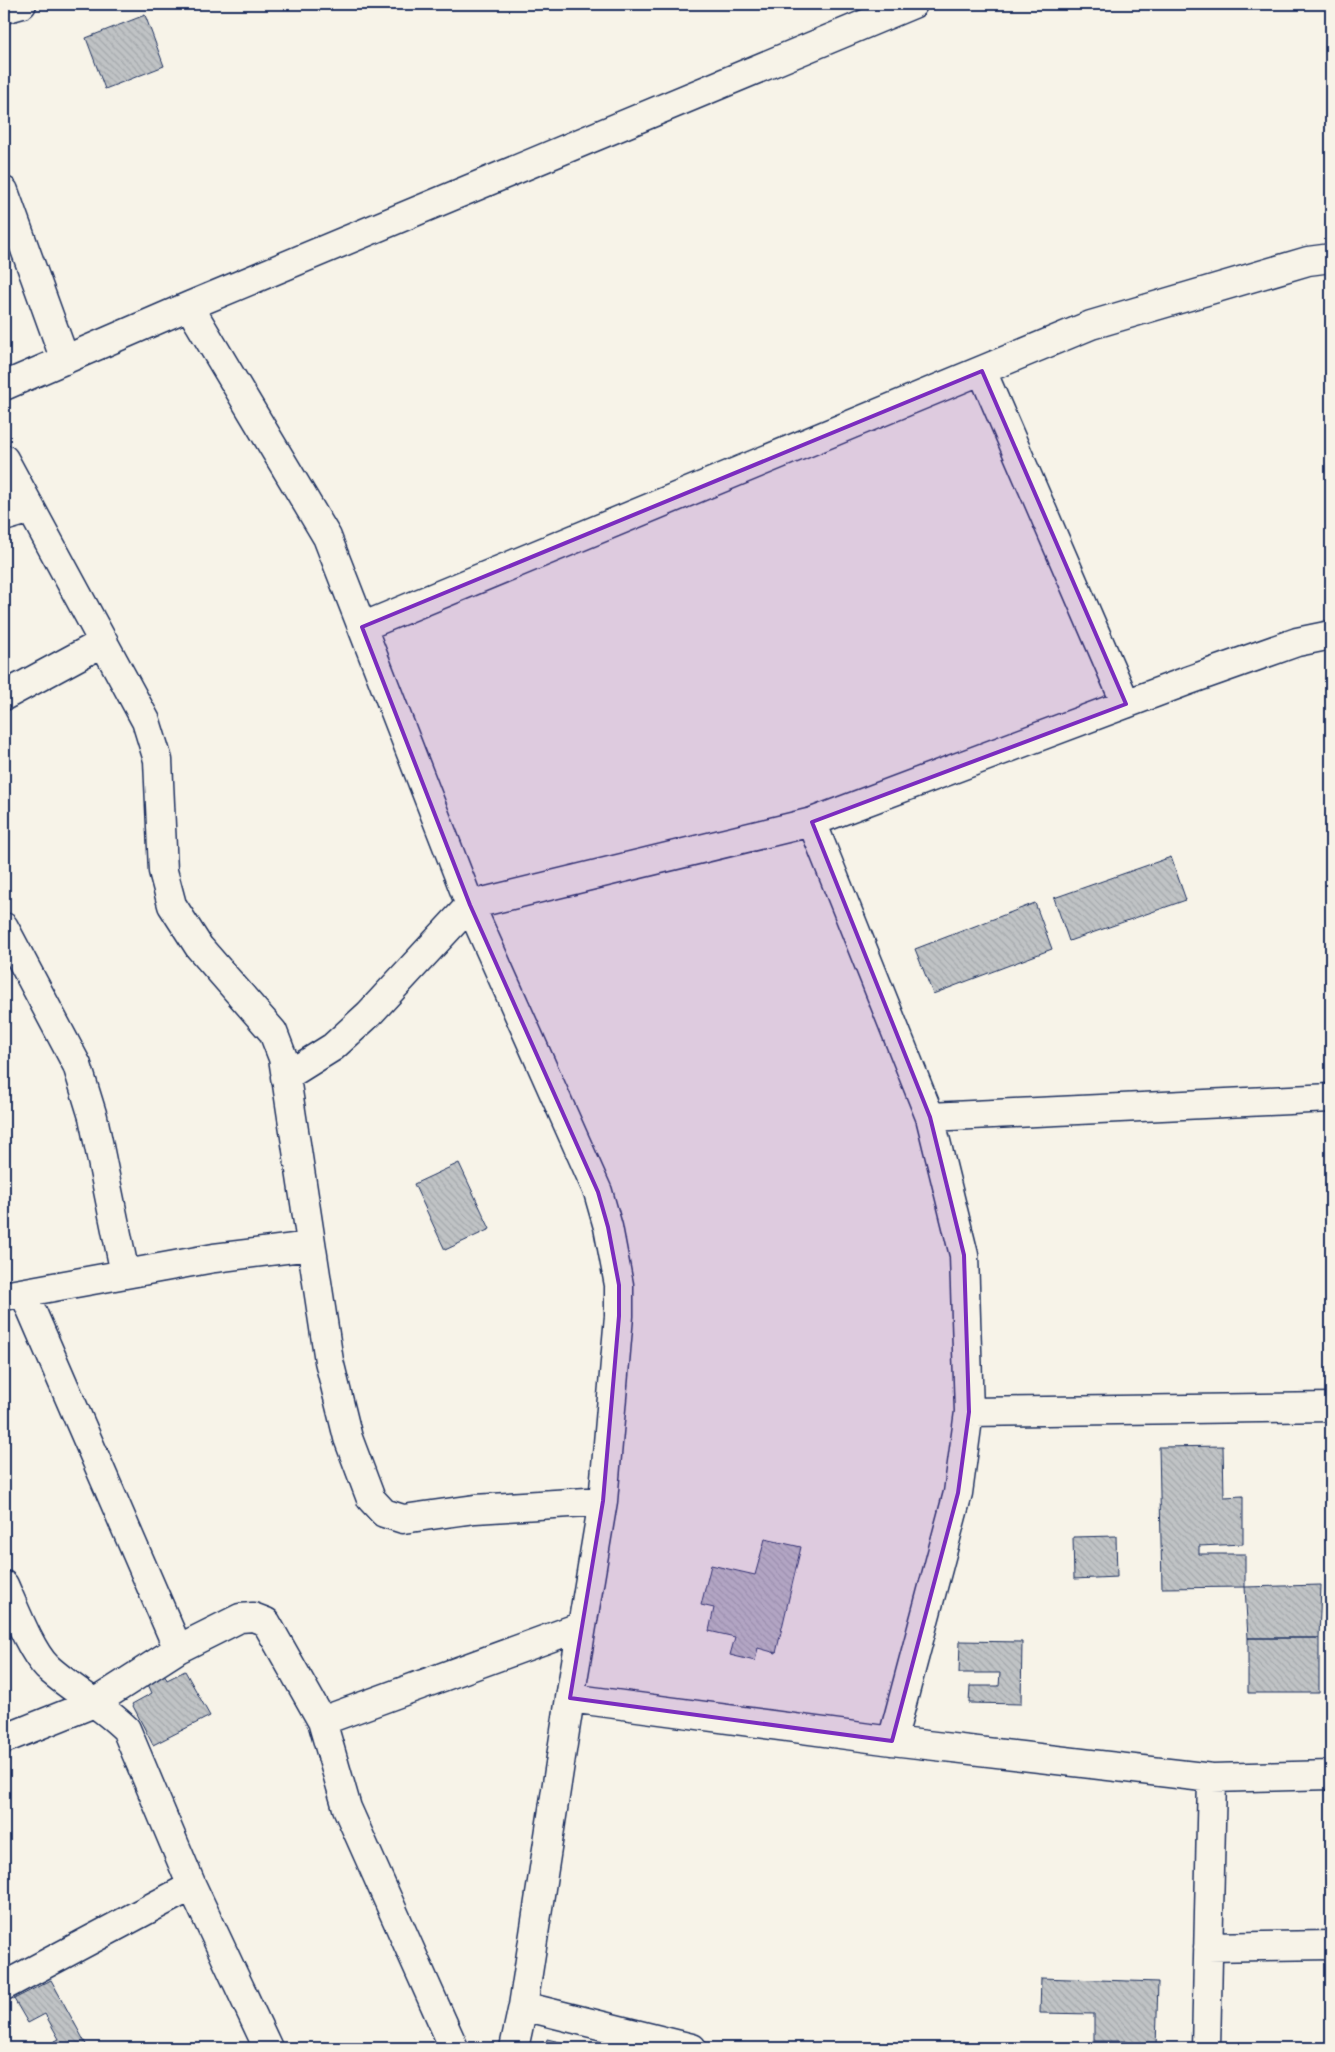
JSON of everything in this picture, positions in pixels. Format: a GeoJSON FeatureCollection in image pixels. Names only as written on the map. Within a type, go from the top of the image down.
{"type":"FeatureCollection","features":[{"type":"Feature","properties":{"kind":"street"},"geometry":{"type":"LineString","coordinates":[[4,9],[22,4]]}},
{"type":"Feature","properties":{"kind":"street"},"geometry":{"type":"LineString","coordinates":[[4,386],[189,306],[913,4]]}},
{"type":"Feature","properties":{"kind":"street"},"geometry":{"type":"LineString","coordinates":[[4,191],[65,360]]}},
{"type":"Feature","properties":{"kind":"street"},"geometry":{"type":"LineString","coordinates":[[362,627],[1091,325],[1308,261],[1331,258]]}},
{"type":"Feature","properties":{"kind":"street"},"geometry":{"type":"LineString","coordinates":[[189,306],[327,536],[470,905],[598,1192],[608,1227],[619,1285],[603,1501],[570,1698],[523,2006],[514,2048]]}},
{"type":"Feature","properties":{"kind":"street"},"geometry":{"type":"LineString","coordinates":[[982,371],[1126,704]]}},
{"type":"Feature","properties":{"kind":"street"},"geometry":{"type":"LineString","coordinates":[[4,459],[146,721],[158,760],[163,871],[172,905],[199,947],[273,1032],[283,1058],[310,1246],[329,1361],[348,1438],[371,1500],[384,1513],[403,1519],[474,1509],[603,1501]]}},
{"type":"Feature","properties":{"kind":"street"},"geometry":{"type":"LineString","coordinates":[[4,517],[31,508]]}},
{"type":"Feature","properties":{"kind":"street"},"geometry":{"type":"LineString","coordinates":[[285,1077],[333,1047],[369,1014],[470,905],[812,822],[1297,642],[1331,635]]}},
{"type":"Feature","properties":{"kind":"street"},"geometry":{"type":"LineString","coordinates":[[4,696],[104,642]]}},
{"type":"Feature","properties":{"kind":"street"},"geometry":{"type":"LineString","coordinates":[[812,822],[930,1117],[964,1255],[969,1412],[958,1493],[892,1741]]}},
{"type":"Feature","properties":{"kind":"street"},"geometry":{"type":"LineString","coordinates":[[4,927],[77,1065],[92,1117],[125,1274]]}},
{"type":"Feature","properties":{"kind":"street"},"geometry":{"type":"LineString","coordinates":[[930,1117],[1331,1098]]}},
{"type":"Feature","properties":{"kind":"street"},"geometry":{"type":"LineString","coordinates":[[178,1649],[14,1295],[214,1258],[310,1246]]}},
{"type":"Feature","properties":{"kind":"street"},"geometry":{"type":"LineString","coordinates":[[969,1412],[1331,1406]]}},
{"type":"Feature","properties":{"kind":"street"},"geometry":{"type":"LineString","coordinates":[[4,1585],[36,1652],[46,1666],[113,1716],[126,1729],[192,1886],[268,2048]]}},
{"type":"Feature","properties":{"kind":"street"},"geometry":{"type":"LineString","coordinates":[[4,1739],[94,1702],[178,1649],[240,1618],[253,1617],[266,1622],[322,1721],[347,1808],[454,2048]]}},
{"type":"Feature","properties":{"kind":"street"},"geometry":{"type":"LineString","coordinates":[[322,1721],[582,1626]]}},
{"type":"Feature","properties":{"kind":"street"},"geometry":{"type":"LineString","coordinates":[[570,1698],[892,1741],[1212,1778],[1331,1775]]}},
{"type":"Feature","properties":{"kind":"street"},"geometry":{"type":"LineString","coordinates":[[1206,2048],[1212,1778]]}},
{"type":"Feature","properties":{"kind":"street"},"geometry":{"type":"LineString","coordinates":[[4,1986],[192,1886]]}},
{"type":"Feature","properties":{"kind":"street"},"geometry":{"type":"LineString","coordinates":[[1208,1947],[1331,1945]]}},
{"type":"Feature","properties":{"kind":"street"},"geometry":{"type":"LineString","coordinates":[[523,2006],[692,2048]]}},
{"type":"Feature","properties":{"kind":"highlighted area"},"geometry":{"type":"Polygon","coordinates":[[[982,371],[1126,704],[812,822],[930,1117],[964,1255],[969,1412],[958,1493],[892,1741],[570,1698],[603,1501],[619,1316],[619,1285],[608,1227],[598,1192],[470,905],[362,627],[982,371]]]}},
{"type":"Feature","properties":{"kind":"building"},"geometry":{"type":"Polygon","coordinates":[[[145,15],[164,66],[105,89],[86,38],[145,15]]]}},
{"type":"Feature","properties":{"kind":"building"},"geometry":{"type":"Polygon","coordinates":[[[1171,857],[1186,900],[1069,941],[1054,898],[1171,857]]]}},
{"type":"Feature","properties":{"kind":"building"},"geometry":{"type":"Polygon","coordinates":[[[1035,903],[1052,949],[933,994],[915,949],[1035,903]]]}},
{"type":"Feature","properties":{"kind":"building"},"geometry":{"type":"Polygon","coordinates":[[[459,1163],[490,1229],[445,1250],[414,1184],[459,1163]]]}},
{"type":"Feature","properties":{"kind":"building"},"geometry":{"type":"Polygon","coordinates":[[[1223,1446],[1224,1497],[1243,1496],[1243,1544],[1199,1546],[1199,1554],[1245,1554],[1245,1587],[1162,1588],[1159,1447],[1223,1446]]]}},
{"type":"Feature","properties":{"kind":"building"},"geometry":{"type":"Polygon","coordinates":[[[1116,1536],[1117,1577],[1074,1579],[1073,1537],[1116,1536]]]}},
{"type":"Feature","properties":{"kind":"building"},"geometry":{"type":"Polygon","coordinates":[[[765,1539],[801,1547],[776,1653],[758,1648],[755,1661],[730,1655],[735,1637],[709,1631],[714,1608],[701,1605],[711,1565],[755,1575],[765,1539]]]}},
{"type":"Feature","properties":{"kind":"building"},"geometry":{"type":"Polygon","coordinates":[[[1321,1585],[1319,1638],[1248,1638],[1245,1587],[1321,1585]]]}},
{"type":"Feature","properties":{"kind":"building"},"geometry":{"type":"Polygon","coordinates":[[[1248,1638],[1319,1638],[1319,1693],[1248,1693],[1248,1638]]]}},
{"type":"Feature","properties":{"kind":"building"},"geometry":{"type":"Polygon","coordinates":[[[960,1641],[1022,1642],[1021,1704],[969,1703],[970,1686],[999,1686],[1000,1673],[959,1673],[960,1641]]]}},
{"type":"Feature","properties":{"kind":"building"},"geometry":{"type":"Polygon","coordinates":[[[162,1669],[167,1680],[185,1671],[210,1716],[153,1745],[132,1704],[152,1693],[145,1678],[162,1669]]]}},
{"type":"Feature","properties":{"kind":"building"},"geometry":{"type":"Polygon","coordinates":[[[1041,1978],[1158,1982],[1156,2048],[1126,2048],[1126,2041],[1094,2041],[1094,2014],[1040,2013],[1041,1978]]]}},
{"type":"Feature","properties":{"kind":"building"},"geometry":{"type":"Polygon","coordinates":[[[51,1980],[88,2048],[41,2048],[59,2039],[45,2014],[28,2023],[14,1999],[51,1980]]]}},
{"type":"Feature","properties":{"kind":"building"},"geometry":{"type":"Polygon","coordinates":[[[547,2039],[577,2046],[577,2048],[545,2048],[547,2039]]]}}]}
